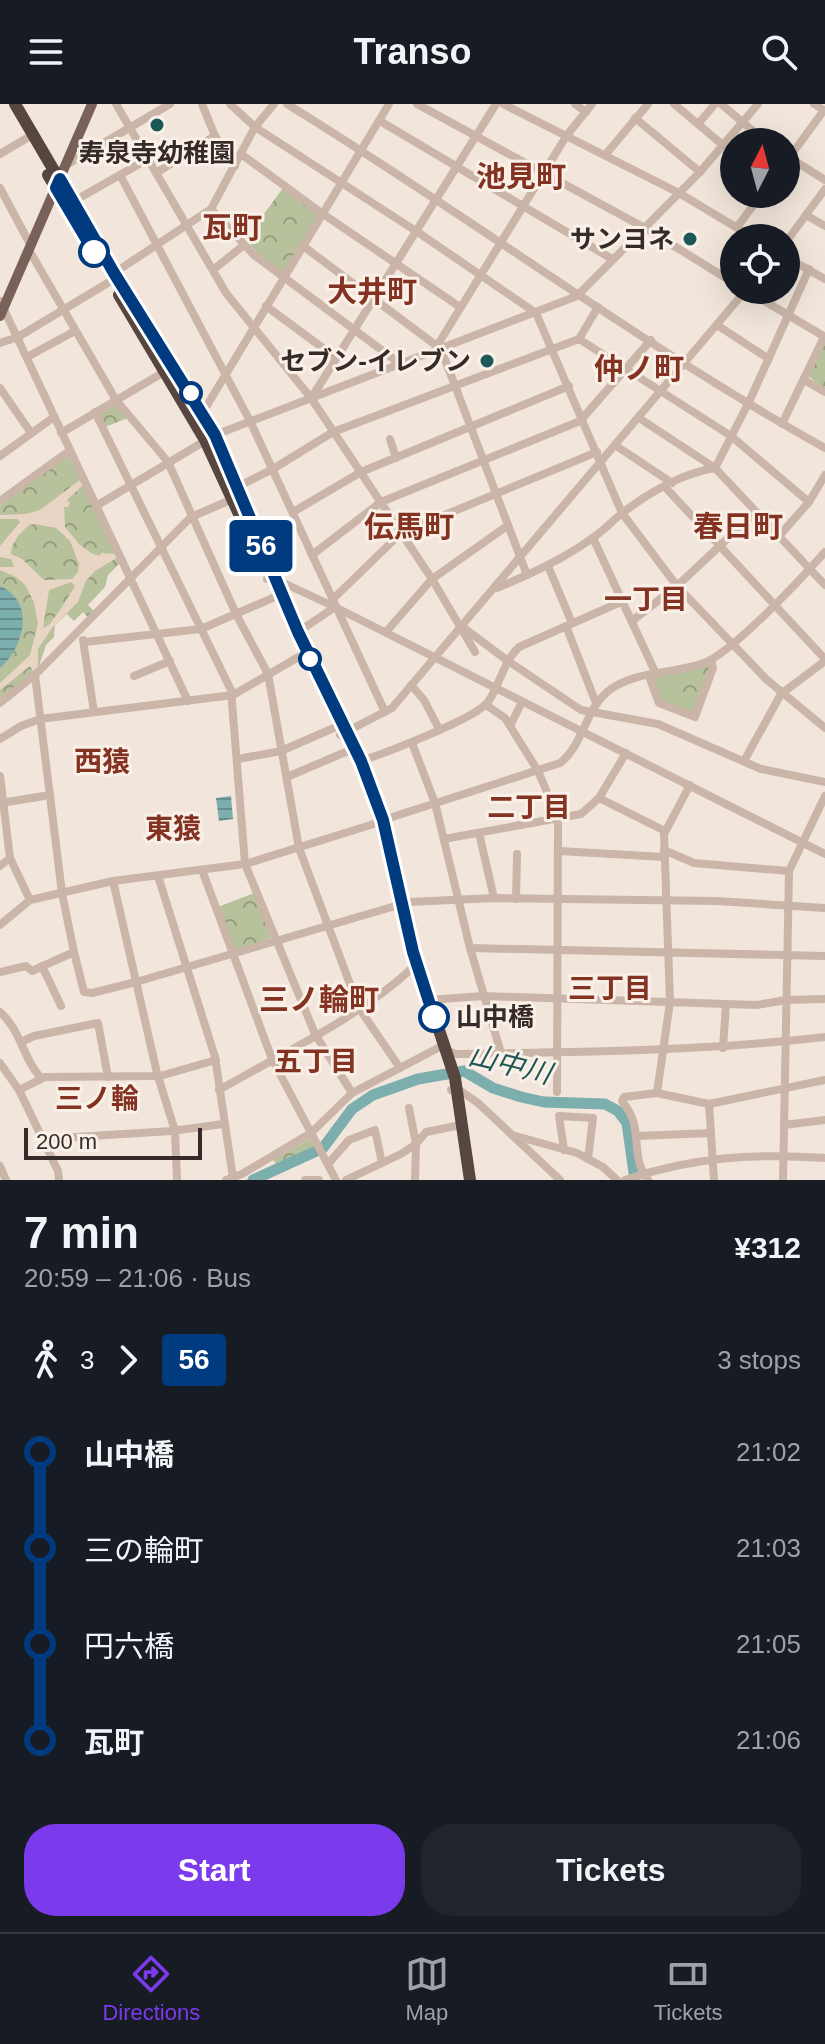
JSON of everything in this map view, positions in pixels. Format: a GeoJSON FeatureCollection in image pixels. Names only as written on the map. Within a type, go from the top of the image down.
{"type":"FeatureCollection","features":[{"type":"Feature","properties":{"kind":"highway"},"geometry":{"type":"LineString","coordinates":[[7,104],[58,183],[74,201],[164,372],[210,437]]}},
{"type":"Feature","properties":{"kind":"highway"},"geometry":{"type":"LineString","coordinates":[[15,104],[113,277],[203,412],[210,437],[271,579],[298,632],[304,654]]}},
{"type":"Feature","properties":{"kind":"highway"},"geometry":{"type":"LineString","coordinates":[[271,579],[275,597],[341,732],[380,821]]}},
{"type":"Feature","properties":{"kind":"highway"},"geometry":{"type":"LineString","coordinates":[[341,732],[361,761],[380,821],[410,970],[445,1057]]}},
{"type":"Feature","properties":{"kind":"highway"},"geometry":{"type":"LineString","coordinates":[[398,904],[453,1084],[470,1180]]}},
{"type":"Feature","properties":{"kind":"highway"},"geometry":{"type":"LineString","coordinates":[[453,1084],[464,1180]]}},
{"type":"Feature","properties":{"kind":"main road"},"geometry":{"type":"LineString","coordinates":[[1,308],[92,104]]}},
{"type":"Feature","properties":{"kind":"street"},"geometry":{"type":"LineString","coordinates":[[116,104],[213,270],[253,329],[311,398],[432,579],[475,652]]}},
{"type":"Feature","properties":{"kind":"street"},"geometry":{"type":"LineString","coordinates":[[66,165],[170,104]]}},
{"type":"Feature","properties":{"kind":"street"},"geometry":{"type":"LineString","coordinates":[[202,104],[215,136],[235,166]]}},
{"type":"Feature","properties":{"kind":"street"},"geometry":{"type":"LineString","coordinates":[[230,104],[255,127],[536,313],[622,513],[677,586],[781,694],[825,728]]}},
{"type":"Feature","properties":{"kind":"street"},"geometry":{"type":"LineString","coordinates":[[0,343],[18,337],[63,310],[211,209],[255,127],[274,104]]}},
{"type":"Feature","properties":{"kind":"street"},"geometry":{"type":"LineString","coordinates":[[287,104],[598,307],[825,448]]}},
{"type":"Feature","properties":{"kind":"street"},"geometry":{"type":"LineString","coordinates":[[417,104],[645,228],[720,274]]}},
{"type":"Feature","properties":{"kind":"street"},"geometry":{"type":"LineString","coordinates":[[311,398],[496,104]]}},
{"type":"Feature","properties":{"kind":"street"},"geometry":{"type":"LineString","coordinates":[[503,104],[606,154],[732,224]]}},
{"type":"Feature","properties":{"kind":"street"},"geometry":{"type":"LineString","coordinates":[[575,104],[586,112]]}},
{"type":"Feature","properties":{"kind":"street"},"geometry":{"type":"LineString","coordinates":[[439,347],[460,307],[567,135],[592,104]]}},
{"type":"Feature","properties":{"kind":"street"},"geometry":{"type":"LineString","coordinates":[[606,154],[648,104]]}},
{"type":"Feature","properties":{"kind":"street"},"geometry":{"type":"LineString","coordinates":[[674,104],[720,143]]}},
{"type":"Feature","properties":{"kind":"street"},"geometry":{"type":"LineString","coordinates":[[698,124],[718,104],[749,128]]}},
{"type":"Feature","properties":{"kind":"street"},"geometry":{"type":"LineString","coordinates":[[739,128],[758,104]]}},
{"type":"Feature","properties":{"kind":"street"},"geometry":{"type":"LineString","coordinates":[[800,141],[824,110],[814,104]]}},
{"type":"Feature","properties":{"kind":"street"},"geometry":{"type":"LineString","coordinates":[[203,412],[380,121],[386,105]]}},
{"type":"Feature","properties":{"kind":"street"},"geometry":{"type":"LineString","coordinates":[[635,118],[700,172]]}},
{"type":"Feature","properties":{"kind":"street"},"geometry":{"type":"LineString","coordinates":[[380,121],[612,259]]}},
{"type":"Feature","properties":{"kind":"street"},"geometry":{"type":"LineString","coordinates":[[156,173],[215,136]]}},
{"type":"Feature","properties":{"kind":"street"},"geometry":{"type":"LineString","coordinates":[[0,154],[27,138]]}},
{"type":"Feature","properties":{"kind":"street"},"geometry":{"type":"LineString","coordinates":[[96,506],[210,437],[580,294],[720,150]]}},
{"type":"Feature","properties":{"kind":"street"},"geometry":{"type":"LineString","coordinates":[[241,154],[460,307]]}},
{"type":"Feature","properties":{"kind":"street"},"geometry":{"type":"LineString","coordinates":[[74,201],[148,159]]}},
{"type":"Feature","properties":{"kind":"street"},"geometry":{"type":"LineString","coordinates":[[800,166],[825,180]]}},
{"type":"Feature","properties":{"kind":"street"},"geometry":{"type":"LineString","coordinates":[[120,175],[250,421],[385,712]]}},
{"type":"Feature","properties":{"kind":"street"},"geometry":{"type":"LineString","coordinates":[[0,188],[63,310],[116,400],[168,462],[236,614],[268,674],[299,848],[359,1008],[400,1068]]}},
{"type":"Feature","properties":{"kind":"street"},"geometry":{"type":"LineString","coordinates":[[799,224],[825,189]]}},
{"type":"Feature","properties":{"kind":"street"},"geometry":{"type":"LineString","coordinates":[[739,224],[751,208]]}},
{"type":"Feature","properties":{"kind":"street"},"geometry":{"type":"LineString","coordinates":[[211,209],[244,245],[284,278],[399,363]]}},
{"type":"Feature","properties":{"kind":"street"},"geometry":{"type":"LineString","coordinates":[[806,215],[825,226]]}},
{"type":"Feature","properties":{"kind":"street"},"geometry":{"type":"LineString","coordinates":[[213,270],[244,245]]}},
{"type":"Feature","properties":{"kind":"street"},"geometry":{"type":"LineString","coordinates":[[303,246],[439,347],[527,575]]}},
{"type":"Feature","properties":{"kind":"street"},"geometry":{"type":"LineString","coordinates":[[800,264],[825,279]]}},
{"type":"Feature","properties":{"kind":"street"},"geometry":{"type":"LineString","coordinates":[[715,468],[749,402],[809,269]]}},
{"type":"Feature","properties":{"kind":"street"},"geometry":{"type":"LineString","coordinates":[[238,759],[281,751],[341,732],[385,712],[493,590],[599,457],[615,445],[639,418],[734,304]]}},
{"type":"Feature","properties":{"kind":"street"},"geometry":{"type":"LineString","coordinates":[[770,304],[825,337],[782,424]]}},
{"type":"Feature","properties":{"kind":"street"},"geometry":{"type":"LineString","coordinates":[[266,306],[335,357]]}},
{"type":"Feature","properties":{"kind":"street"},"geometry":{"type":"LineString","coordinates":[[0,703],[35,675],[191,517],[333,432],[579,339],[598,307]]}},
{"type":"Feature","properties":{"kind":"street"},"geometry":{"type":"LineString","coordinates":[[1,308],[18,337],[188,701]]}},
{"type":"Feature","properties":{"kind":"street"},"geometry":{"type":"LineString","coordinates":[[717,325],[769,359]]}},
{"type":"Feature","properties":{"kind":"street"},"geometry":{"type":"LineString","coordinates":[[27,357],[75,331]]}},
{"type":"Feature","properties":{"kind":"street"},"geometry":{"type":"LineString","coordinates":[[579,339],[731,436],[809,502]]}},
{"type":"Feature","properties":{"kind":"street"},"geometry":{"type":"LineString","coordinates":[[312,555],[381,502],[583,419],[651,340]]}},
{"type":"Feature","properties":{"kind":"street"},"geometry":{"type":"LineString","coordinates":[[61,433],[164,372]]}},
{"type":"Feature","properties":{"kind":"street"},"geometry":{"type":"LineString","coordinates":[[804,380],[825,392]]}},
{"type":"Feature","properties":{"kind":"street"},"geometry":{"type":"LineString","coordinates":[[293,512],[361,472],[569,386]]}},
{"type":"Feature","properties":{"kind":"street"},"geometry":{"type":"LineString","coordinates":[[0,388],[31,433]]}},
{"type":"Feature","properties":{"kind":"street"},"geometry":{"type":"LineString","coordinates":[[95,412],[233,695],[245,864],[315,1034],[352,1093]]}},
{"type":"Feature","properties":{"kind":"street"},"geometry":{"type":"LineString","coordinates":[[1,453],[54,417]]}},
{"type":"Feature","properties":{"kind":"street"},"geometry":{"type":"LineString","coordinates":[[639,418],[715,468],[825,585]]}},
{"type":"Feature","properties":{"kind":"street"},"geometry":{"type":"LineString","coordinates":[[390,439],[396,458]]}},
{"type":"Feature","properties":{"kind":"street"},"geometry":{"type":"LineString","coordinates":[[615,445],[668,485],[825,660],[781,694],[744,761]]}},
{"type":"Feature","properties":{"kind":"street"},"geometry":{"type":"LineString","coordinates":[[0,501],[69,451]]}},
{"type":"Feature","properties":{"kind":"street"},"geometry":{"type":"LineString","coordinates":[[298,632],[334,603],[401,533],[495,494],[599,457]]}},
{"type":"Feature","properties":{"kind":"street"},"geometry":{"type":"LineString","coordinates":[[493,590],[548,566],[593,538],[622,513],[668,485],[699,471],[715,468]]}},
{"type":"Feature","properties":{"kind":"street"},"geometry":{"type":"LineString","coordinates":[[779,536],[809,502],[825,475]]}},
{"type":"Feature","properties":{"kind":"street"},"geometry":{"type":"LineString","coordinates":[[632,621],[677,586],[756,512]]}},
{"type":"Feature","properties":{"kind":"street"},"geometry":{"type":"LineString","coordinates":[[386,632],[432,579],[507,526]]}},
{"type":"Feature","properties":{"kind":"street"},"geometry":{"type":"LineString","coordinates":[[593,538],[632,621],[659,703],[695,717]]}},
{"type":"Feature","properties":{"kind":"street"},"geometry":{"type":"LineString","coordinates":[[0,925],[30,900],[113,881],[245,864],[560,763],[568,756],[594,708],[618,684],[711,660],[733,644],[825,552]]}},
{"type":"Feature","properties":{"kind":"street"},"geometry":{"type":"LineString","coordinates":[[548,566],[594,708]]}},
{"type":"Feature","properties":{"kind":"street"},"geometry":{"type":"LineString","coordinates":[[271,579],[334,603],[522,702],[825,854]]}},
{"type":"Feature","properties":{"kind":"street"},"geometry":{"type":"LineString","coordinates":[[85,642],[201,629],[275,597]]}},
{"type":"Feature","properties":{"kind":"street"},"geometry":{"type":"LineString","coordinates":[[361,761],[412,743],[486,705],[514,651],[523,644],[623,601]]}},
{"type":"Feature","properties":{"kind":"street"},"geometry":{"type":"LineString","coordinates":[[461,626],[569,704],[649,721],[771,772],[825,782]]}},
{"type":"Feature","properties":{"kind":"street"},"geometry":{"type":"LineString","coordinates":[[77,634],[85,642],[94,712]]}},
{"type":"Feature","properties":{"kind":"street"},"geometry":{"type":"LineString","coordinates":[[0,739],[40,719],[233,695],[304,654]]}},
{"type":"Feature","properties":{"kind":"street"},"geometry":{"type":"LineString","coordinates":[[688,736],[713,668],[711,660]]}},
{"type":"Feature","properties":{"kind":"street"},"geometry":{"type":"LineString","coordinates":[[134,676],[170,661]]}},
{"type":"Feature","properties":{"kind":"street"},"geometry":{"type":"LineString","coordinates":[[35,675],[62,893],[84,992],[92,993],[136,982],[398,904],[494,898],[825,908]]}},
{"type":"Feature","properties":{"kind":"street"},"geometry":{"type":"LineString","coordinates":[[411,685],[424,700],[439,729]]}},
{"type":"Feature","properties":{"kind":"street"},"geometry":{"type":"LineString","coordinates":[[510,726],[522,702]]}},
{"type":"Feature","properties":{"kind":"street"},"geometry":{"type":"LineString","coordinates":[[486,705],[505,718],[538,771],[558,818],[557,1092]]}},
{"type":"Feature","properties":{"kind":"street"},"geometry":{"type":"LineString","coordinates":[[412,743],[435,803],[470,948],[501,1053]]}},
{"type":"Feature","properties":{"kind":"street"},"geometry":{"type":"LineString","coordinates":[[287,777],[348,751]]}},
{"type":"Feature","properties":{"kind":"street"},"geometry":{"type":"LineString","coordinates":[[444,839],[581,814],[599,798],[626,753]]}},
{"type":"Feature","properties":{"kind":"street"},"geometry":{"type":"LineString","coordinates":[[0,776],[10,858],[30,900]]}},
{"type":"Feature","properties":{"kind":"street"},"geometry":{"type":"LineString","coordinates":[[657,1093],[670,1002],[665,831],[690,785]]}},
{"type":"Feature","properties":{"kind":"street"},"geometry":{"type":"LineString","coordinates":[[2,802],[50,795]]}},
{"type":"Feature","properties":{"kind":"street"},"geometry":{"type":"LineString","coordinates":[[599,798],[665,831]]}},
{"type":"Feature","properties":{"kind":"street"},"geometry":{"type":"LineString","coordinates":[[783,1180],[789,871],[824,803]]}},
{"type":"Feature","properties":{"kind":"street"},"geometry":{"type":"LineString","coordinates":[[479,833],[494,898]]}},
{"type":"Feature","properties":{"kind":"street"},"geometry":{"type":"LineString","coordinates":[[559,851],[664,853],[694,863],[789,871]]}},
{"type":"Feature","properties":{"kind":"street"},"geometry":{"type":"LineString","coordinates":[[516,899],[517,854]]}},
{"type":"Feature","properties":{"kind":"street"},"geometry":{"type":"LineString","coordinates":[[0,866],[10,858]]}},
{"type":"Feature","properties":{"kind":"street"},"geometry":{"type":"LineString","coordinates":[[202,870],[272,1059],[336,1180]]}},
{"type":"Feature","properties":{"kind":"street"},"geometry":{"type":"LineString","coordinates":[[158,876],[216,1060],[230,1179],[311,1133],[352,1093],[400,1068],[457,1054],[723,1048],[825,1037]]}},
{"type":"Feature","properties":{"kind":"street"},"geometry":{"type":"LineString","coordinates":[[113,881],[175,1131],[177,1180]]}},
{"type":"Feature","properties":{"kind":"street"},"geometry":{"type":"LineString","coordinates":[[470,948],[825,956]]}},
{"type":"Feature","properties":{"kind":"street"},"geometry":{"type":"LineString","coordinates":[[0,972],[26,966],[32,971],[74,952]]}},
{"type":"Feature","properties":{"kind":"street"},"geometry":{"type":"LineString","coordinates":[[42,966],[61,1006]]}},
{"type":"Feature","properties":{"kind":"street"},"geometry":{"type":"LineString","coordinates":[[219,1090],[388,990],[410,970]]}},
{"type":"Feature","properties":{"kind":"street"},"geometry":{"type":"LineString","coordinates":[[427,1000],[483,996],[757,1005],[786,1000],[825,999]]}},
{"type":"Feature","properties":{"kind":"street"},"geometry":{"type":"LineString","coordinates":[[723,1048],[726,1004]]}},
{"type":"Feature","properties":{"kind":"street"},"geometry":{"type":"LineString","coordinates":[[0,1012],[12,1025],[32,1068],[41,1078]]}},
{"type":"Feature","properties":{"kind":"street"},"geometry":{"type":"LineString","coordinates":[[21,1042],[34,1036],[98,1023],[108,1077]]}},
{"type":"Feature","properties":{"kind":"street"},"geometry":{"type":"LineString","coordinates":[[19,1090],[41,1078],[160,1076],[216,1060]]}},
{"type":"Feature","properties":{"kind":"street"},"geometry":{"type":"LineString","coordinates":[[1,1067],[19,1090],[58,1171],[59,1180]]}},
{"type":"Feature","properties":{"kind":"street"},"geometry":{"type":"LineString","coordinates":[[646,1177],[638,1160],[636,1121],[623,1099],[627,1095],[657,1093],[709,1104],[825,1080]]}},
{"type":"Feature","properties":{"kind":"street"},"geometry":{"type":"LineString","coordinates":[[453,1084],[478,1103],[560,1180]]}},
{"type":"Feature","properties":{"kind":"street"},"geometry":{"type":"LineString","coordinates":[[709,1104],[714,1180]]}},
{"type":"Feature","properties":{"kind":"street"},"geometry":{"type":"LineString","coordinates":[[409,1108],[416,1144],[415,1180]]}},
{"type":"Feature","properties":{"kind":"street"},"geometry":{"type":"LineString","coordinates":[[564,1150],[559,1116],[593,1118],[588,1159]]}},
{"type":"Feature","properties":{"kind":"street"},"geometry":{"type":"LineString","coordinates":[[784,1125],[825,1120]]}},
{"type":"Feature","properties":{"kind":"street"},"geometry":{"type":"LineString","coordinates":[[43,1139],[175,1131],[223,1124]]}},
{"type":"Feature","properties":{"kind":"street"},"geometry":{"type":"LineString","coordinates":[[346,1180],[416,1144],[426,1132],[456,1126]]}},
{"type":"Feature","properties":{"kind":"street"},"geometry":{"type":"LineString","coordinates":[[328,1164],[349,1140],[375,1130],[382,1163]]}},
{"type":"Feature","properties":{"kind":"street"},"geometry":{"type":"LineString","coordinates":[[637,1136],[711,1133]]}},
{"type":"Feature","properties":{"kind":"street"},"geometry":{"type":"LineString","coordinates":[[511,1135],[516,1134],[588,1159],[617,1180]]}},
{"type":"Feature","properties":{"kind":"street"},"geometry":{"type":"LineString","coordinates":[[625,1180],[742,1155],[825,1158]]}},
{"type":"Feature","properties":{"kind":"street"},"geometry":{"type":"LineString","coordinates":[[0,1166],[6,1180]]}},
{"type":"Feature","properties":{"kind":"street"},"geometry":{"type":"LineString","coordinates":[[305,1180],[319,1180]]}},
{"type":"Feature","properties":{"kind":"green space"},"geometry":{"type":"Polygon","coordinates":[[[283,188],[319,214],[285,271],[281,272],[248,242],[258,222],[283,188]]]}},
{"type":"Feature","properties":{"kind":"green space"},"geometry":{"type":"Polygon","coordinates":[[[825,343],[825,389],[808,376],[825,343]]]}},
{"type":"Feature","properties":{"kind":"green space"},"geometry":{"type":"Polygon","coordinates":[[[115,404],[128,418],[105,427],[99,413],[115,404]]]}},
{"type":"Feature","properties":{"kind":"green space"},"geometry":{"type":"Polygon","coordinates":[[[66,456],[120,563],[108,575],[105,587],[88,605],[95,612],[89,618],[83,612],[74,621],[67,614],[55,625],[54,637],[46,645],[38,669],[0,699],[0,506],[66,456]]]}},
{"type":"Feature","properties":{"kind":"green space"},"geometry":{"type":"Polygon","coordinates":[[[709,665],[711,670],[692,714],[660,699],[651,678],[709,665]]]}},
{"type":"Feature","properties":{"kind":"green space"},"geometry":{"type":"Polygon","coordinates":[[[254,893],[271,938],[236,950],[218,907],[254,893]]]}},
{"type":"Feature","properties":{"kind":"green space"},"geometry":{"type":"Polygon","coordinates":[[[309,1139],[314,1145],[312,1147],[277,1165],[273,1160],[309,1139]]]}},
{"type":"Feature","properties":{"kind":"shaded area"},"geometry":{"type":"Polygon","coordinates":[[[80,480],[83,485],[66,501],[70,502],[68,507],[64,507],[65,527],[91,553],[100,556],[101,553],[115,554],[117,558],[95,571],[86,581],[78,602],[52,628],[38,649],[38,669],[34,673],[30,666],[0,690],[0,683],[30,655],[38,624],[34,602],[25,585],[0,570],[0,567],[14,567],[11,559],[0,557],[0,546],[20,522],[17,519],[0,519],[0,515],[40,510],[80,480]],[[29,525],[18,536],[11,554],[22,559],[44,580],[72,579],[78,572],[79,564],[70,541],[56,528],[29,525]],[[71,582],[49,590],[43,628],[49,625],[75,586],[71,582]]]}},
{"type":"Feature","properties":{"kind":"water"},"geometry":{"type":"Polygon","coordinates":[[[0,586],[19,603],[22,625],[15,649],[0,668],[0,586]]]}},
{"type":"Feature","properties":{"kind":"water"},"geometry":{"type":"Polygon","coordinates":[[[231,796],[233,819],[219,821],[216,798],[231,796]]]}},
{"type":"Feature","properties":{"kind":"waterway","name":"山中川"},"geometry":{"type":"LineString","coordinates":[[253,1180],[323,1148],[352,1109],[373,1095],[418,1079],[464,1071],[493,1088],[521,1097],[544,1102],[605,1104],[618,1111],[627,1123],[635,1180]]}},
{"type":"Feature","properties":{"kind":"bus line","name":"56"},"geometry":{"type":"LineString","coordinates":[[94,252],[56,188],[60,179],[114,273],[215,435],[298,632],[361,761],[383,820],[413,952],[434,1017]]}},
{"type":"Feature","properties":{"kind":"place","name":"寿泉寺幼稚園"},"geometry":{"type":"Point","coordinates":[157,125]}},
{"type":"Feature","properties":{"kind":"place","name":"サンヨネ"},"geometry":{"type":"Point","coordinates":[690,239]}},
{"type":"Feature","properties":{"kind":"place","name":"セブン-イレブン"},"geometry":{"type":"Point","coordinates":[487,361]}},
{"type":"Feature","properties":{"kind":"place","name":"山中橋"},"geometry":{"type":"Point","coordinates":[434,1017]}},
{"type":"Feature","properties":{"kind":"district","name":"池見町"},"geometry":{"type":"Point","coordinates":[521,177]}},
{"type":"Feature","properties":{"kind":"district","name":"瓦町"},"geometry":{"type":"Point","coordinates":[232,228]}},
{"type":"Feature","properties":{"kind":"district","name":"大井町"},"geometry":{"type":"Point","coordinates":[372,292]}},
{"type":"Feature","properties":{"kind":"district","name":"仲ノ町"},"geometry":{"type":"Point","coordinates":[639,369]}},
{"type":"Feature","properties":{"kind":"district","name":"伝馬町"},"geometry":{"type":"Point","coordinates":[409,527]}},
{"type":"Feature","properties":{"kind":"district","name":"春日町"},"geometry":{"type":"Point","coordinates":[738,527]}},
{"type":"Feature","properties":{"kind":"district","name":"一丁目"},"geometry":{"type":"Point","coordinates":[646,599]}},
{"type":"Feature","properties":{"kind":"district","name":"西猿"},"geometry":{"type":"Point","coordinates":[102,761]}},
{"type":"Feature","properties":{"kind":"district","name":"二丁目"},"geometry":{"type":"Point","coordinates":[529,807]}},
{"type":"Feature","properties":{"kind":"district","name":"東猿"},"geometry":{"type":"Point","coordinates":[173,828]}},
{"type":"Feature","properties":{"kind":"district","name":"三丁目"},"geometry":{"type":"Point","coordinates":[610,988]}},
{"type":"Feature","properties":{"kind":"district","name":"三ノ輪町"},"geometry":{"type":"Point","coordinates":[319,1000]}},
{"type":"Feature","properties":{"kind":"district","name":"五丁目"},"geometry":{"type":"Point","coordinates":[316,1061]}},
{"type":"Feature","properties":{"kind":"district","name":"三ノ輪"},"geometry":{"type":"Point","coordinates":[97,1098]}}]}
